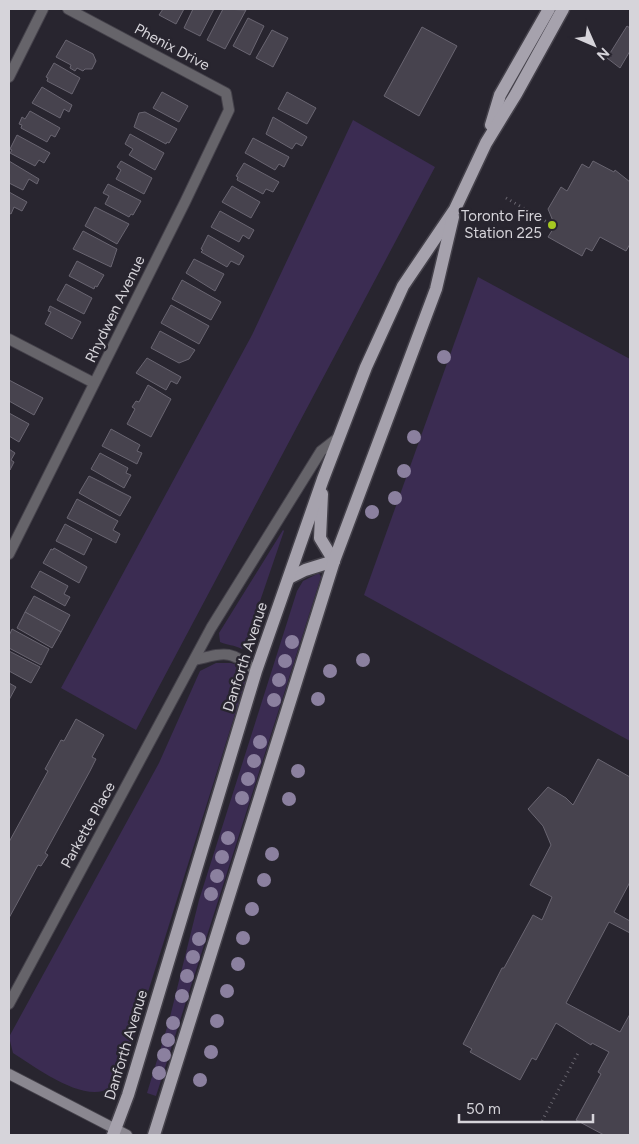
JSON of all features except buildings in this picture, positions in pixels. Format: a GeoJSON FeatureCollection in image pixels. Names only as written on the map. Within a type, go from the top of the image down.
{"type":"FeatureCollection","features":[{"type":"Feature","properties":{"kind":"main road","name":"Danforth Avenue"},"geometry":{"type":"LineString","coordinates":[[486,143],[500,95],[549,9]]}},
{"type":"Feature","properties":{"kind":"main road","name":"Danforth Avenue"},"geometry":{"type":"LineString","coordinates":[[119,1133],[256,671],[323,478],[366,367],[403,286],[455,209],[486,143],[516,94],[562,9]]}},
{"type":"Feature","properties":{"kind":"main road","name":"Danforth Avenue"},"geometry":{"type":"LineString","coordinates":[[154,1135],[334,561],[436,289],[455,209]]}},
{"type":"Feature","properties":{"kind":"main road"},"geometry":{"type":"LineString","coordinates":[[289,578],[305,570],[334,561],[320,538],[323,478]]}},
{"type":"Feature","properties":{"kind":"main road"},"geometry":{"type":"LineString","coordinates":[[9,1074],[119,1133]]}},
{"type":"Feature","properties":{"kind":"street"},"geometry":{"type":"LineString","coordinates":[[9,77],[43,9]]}},
{"type":"Feature","properties":{"kind":"street","name":"Phenix Drive"},"geometry":{"type":"LineString","coordinates":[[68,9],[208,84]]}},
{"type":"Feature","properties":{"kind":"street","name":"Rhydwen Avenue"},"geometry":{"type":"LineString","coordinates":[[9,554],[229,110],[226,94],[208,84]]}},
{"type":"Feature","properties":{"kind":"street"},"geometry":{"type":"LineString","coordinates":[[9,339],[94,384]]}},
{"type":"Feature","properties":{"kind":"street","name":"Parkette Place"},"geometry":{"type":"LineString","coordinates":[[9,1004],[224,606],[303,477],[321,452],[340,436]]}},
{"type":"Feature","properties":{"kind":"street"},"geometry":{"type":"LineString","coordinates":[[195,660],[221,653],[228,654],[237,656],[256,671]]}},
{"type":"Feature","properties":{"kind":"path"},"geometry":{"type":"LineString","coordinates":[[506,198],[547,222]]}},
{"type":"Feature","properties":{"kind":"path"},"geometry":{"type":"LineString","coordinates":[[542,1121],[578,1053]]}},
{"type":"Feature","properties":{"kind":"shaded area"},"geometry":{"type":"Polygon","coordinates":[[[353,120],[435,167],[136,730],[61,688],[252,335],[353,120]]]}},
{"type":"Feature","properties":{"kind":"shaded area"},"geometry":{"type":"Polygon","coordinates":[[[478,277],[630,359],[630,741],[364,595],[478,277]]]}},
{"type":"Feature","properties":{"kind":"shaded area"},"geometry":{"type":"Polygon","coordinates":[[[283,530],[245,645],[242,649],[220,642],[219,633],[283,530]]]}},
{"type":"Feature","properties":{"kind":"shaded area"},"geometry":{"type":"Polygon","coordinates":[[[319,573],[321,577],[156,1096],[147,1093],[169,1021],[199,900],[297,591],[303,581],[319,573]]]}},
{"type":"Feature","properties":{"kind":"shaded area"},"geometry":{"type":"Polygon","coordinates":[[[216,663],[231,663],[241,666],[245,682],[123,1072],[111,1087],[100,1092],[88,1092],[75,1088],[60,1082],[13,1053],[9,1037],[159,763],[200,671],[216,663]]]}},
{"type":"Feature","properties":{"kind":"place","name":"Toronto Fire Station 225"},"geometry":{"type":"Point","coordinates":[552,225]}}]}
